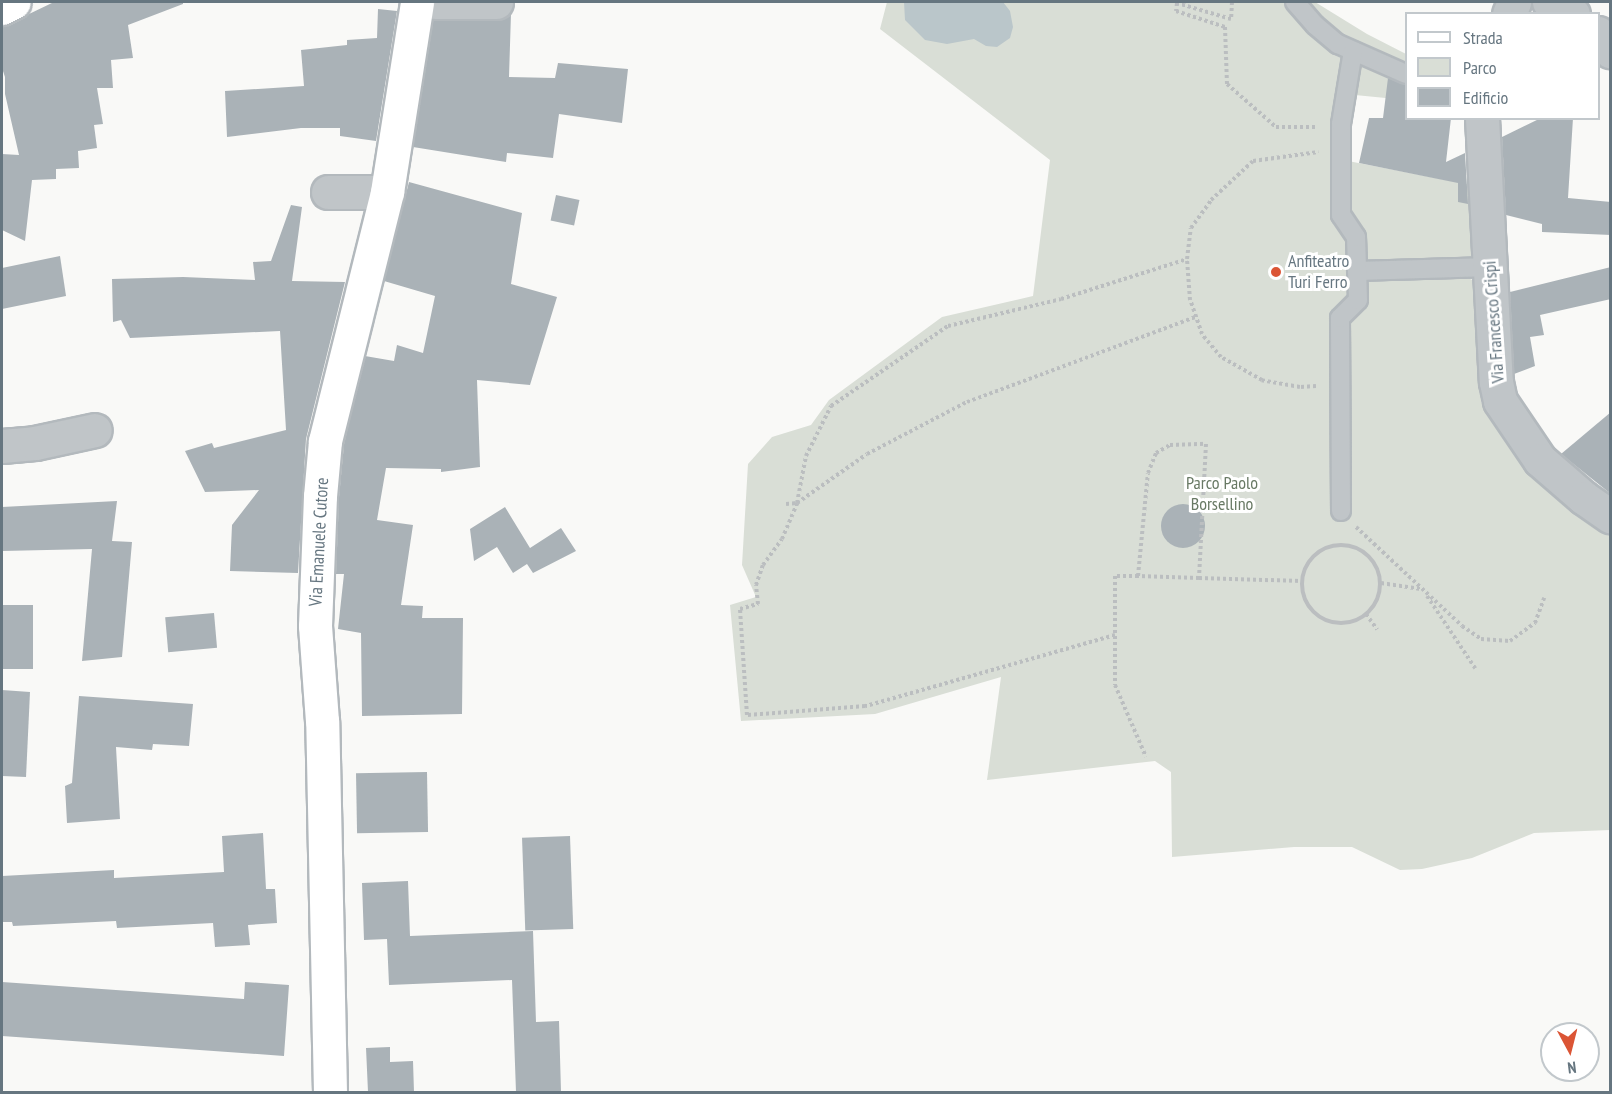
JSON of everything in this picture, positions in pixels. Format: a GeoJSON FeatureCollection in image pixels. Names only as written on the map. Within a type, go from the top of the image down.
{"type":"FeatureCollection","features":[{"type":"Feature","properties":{"kind":"street"},"geometry":{"type":"LineString","coordinates":[[2,8],[14,2]]}},
{"type":"Feature","properties":{"kind":"street","name":"Via Emanuele Cutore"},"geometry":{"type":"LineString","coordinates":[[330,1092],[322,721],[315,626],[320,496],[325,441],[387,192],[417,2]]}},
{"type":"Feature","properties":{"kind":"street"},"geometry":{"type":"LineString","coordinates":[[435,2],[496,2]]}},
{"type":"Feature","properties":{"kind":"street"},"geometry":{"type":"LineString","coordinates":[[1549,2],[1569,12]]}},
{"type":"Feature","properties":{"kind":"street"},"geometry":{"type":"LineString","coordinates":[[1600,34],[1611,51]]}},
{"type":"Feature","properties":{"kind":"street","name":"Via Francesco Crispi"},"geometry":{"type":"LineString","coordinates":[[1482,120],[1496,382],[1500,401],[1540,460],[1584,498],[1611,516]]}},
{"type":"Feature","properties":{"kind":"street"},"geometry":{"type":"LineString","coordinates":[[328,192],[387,192]]}},
{"type":"Feature","properties":{"kind":"street"},"geometry":{"type":"LineString","coordinates":[[2,446],[36,443],[95,430]]}},
{"type":"Feature","properties":{"kind":"lane"},"geometry":{"type":"LineString","coordinates":[[1294,2],[1315,25],[1338,44],[1405,73]]}},
{"type":"Feature","properties":{"kind":"lane"},"geometry":{"type":"LineString","coordinates":[[1341,511],[1340,318],[1358,300],[1356,237],[1341,215],[1341,127],[1353,51]]}},
{"type":"Feature","properties":{"kind":"lane"},"geometry":{"type":"LineString","coordinates":[[1357,271],[1490,267]]}},
{"type":"Feature","properties":{"kind":"path"},"geometry":{"type":"LineString","coordinates":[[1232,2],[1231,20],[1177,3],[1176,11],[1225,27],[1227,84],[1276,127],[1341,127]]}},
{"type":"Feature","properties":{"kind":"path"},"geometry":{"type":"LineString","coordinates":[[1341,151],[1301,152],[1253,161],[1211,200],[1191,228],[1187,259],[1190,300],[1202,334],[1221,357],[1262,380],[1300,387],[1341,385]]}},
{"type":"Feature","properties":{"kind":"path"},"geometry":{"type":"LineString","coordinates":[[1115,635],[865,706],[747,715],[740,609],[758,604],[756,585],[763,565],[782,539],[798,503],[806,456],[831,406],[948,326],[1061,299],[1187,259]]}},
{"type":"Feature","properties":{"kind":"path"},"geometry":{"type":"LineString","coordinates":[[786,504],[798,503],[867,454],[967,402],[1196,317]]}},
{"type":"Feature","properties":{"kind":"path"},"geometry":{"type":"LineString","coordinates":[[1138,576],[1148,473],[1155,453],[1170,446],[1206,444],[1198,578]]}},
{"type":"Feature","properties":{"kind":"path"},"geometry":{"type":"LineString","coordinates":[[1341,511],[1462,626],[1481,639],[1510,641],[1535,623],[1544,598]]}},
{"type":"Feature","properties":{"kind":"path"},"geometry":{"type":"LineString","coordinates":[[1348,544],[1365,552],[1377,567],[1381,583],[1378,597],[1366,614],[1358,620],[1343,623],[1324,620],[1309,608],[1301,591],[1302,581],[1302,572],[1312,556],[1329,546],[1348,544]]}},
{"type":"Feature","properties":{"kind":"path"},"geometry":{"type":"LineString","coordinates":[[1146,757],[1115,685],[1115,576],[1302,581]]}},
{"type":"Feature","properties":{"kind":"path"},"geometry":{"type":"LineString","coordinates":[[1381,583],[1422,589],[1475,668]]}},
{"type":"Feature","properties":{"kind":"path"},"geometry":{"type":"LineString","coordinates":[[1366,614],[1377,628]]}},
{"type":"Feature","properties":{"kind":"green space","name":"Parco Paolo Borsellino"},"geometry":{"type":"Polygon","coordinates":[[[887,2],[1315,2],[1367,34],[1405,53],[1405,100],[1355,95],[1348,161],[1477,186],[1476,204],[1470,205],[1469,221],[1477,221],[1478,253],[1466,261],[1466,277],[1479,283],[1481,402],[1500,427],[1610,529],[1610,830],[1534,833],[1472,858],[1422,869],[1400,870],[1352,847],[1294,847],[1172,857],[1171,772],[1155,761],[987,780],[1001,677],[875,714],[741,721],[730,605],[756,597],[742,565],[748,464],[772,437],[811,425],[829,400],[942,317],[1033,296],[1050,160],[880,29],[887,2]]]}},
{"type":"Feature","properties":{"kind":"shaded area"},"geometry":{"type":"Polygon","coordinates":[[[904,2],[1003,2],[1010,11],[1013,27],[1010,38],[997,47],[986,46],[974,39],[947,44],[925,40],[905,20],[904,2]]]}},
{"type":"Feature","properties":{"kind":"building"},"geometry":{"type":"Polygon","coordinates":[[[54,2],[183,2],[183,4],[128,25],[133,58],[111,60],[113,88],[97,88],[103,124],[94,125],[97,148],[78,151],[79,168],[56,169],[56,179],[32,180],[25,241],[2,230],[2,154],[19,155],[5,94],[5,77],[2,68],[2,27],[54,2]]]}},
{"type":"Feature","properties":{"kind":"building"},"geometry":{"type":"Polygon","coordinates":[[[378,9],[397,11],[376,141],[340,136],[340,128],[301,128],[227,137],[225,91],[304,86],[301,50],[347,45],[347,40],[377,38],[378,9]]]}},
{"type":"Feature","properties":{"kind":"building"},"geometry":{"type":"Polygon","coordinates":[[[511,13],[509,77],[555,78],[558,63],[628,69],[622,123],[559,114],[553,158],[507,153],[506,162],[413,147],[433,20],[496,21],[511,13]]]}},
{"type":"Feature","properties":{"kind":"building"},"geometry":{"type":"Polygon","coordinates":[[[1388,78],[1405,84],[1405,120],[1451,120],[1446,162],[1465,153],[1468,204],[1458,202],[1458,183],[1359,163],[1369,118],[1383,118],[1388,78]]]}},
{"type":"Feature","properties":{"kind":"building"},"geometry":{"type":"Polygon","coordinates":[[[1537,120],[1573,120],[1568,198],[1611,202],[1611,235],[1542,232],[1542,224],[1506,215],[1502,137],[1537,120]]]}},
{"type":"Feature","properties":{"kind":"building"},"geometry":{"type":"Polygon","coordinates":[[[409,182],[522,213],[511,284],[557,297],[530,385],[477,380],[480,467],[441,472],[441,469],[386,468],[377,520],[413,525],[401,605],[423,606],[422,618],[463,618],[462,714],[362,716],[361,633],[338,629],[344,574],[336,574],[339,497],[344,444],[365,356],[394,361],[397,345],[423,353],[435,296],[384,281],[409,182]]]}},
{"type":"Feature","properties":{"kind":"building"},"geometry":{"type":"Polygon","coordinates":[[[556,195],[579,200],[574,225],[551,220],[556,195]]]}},
{"type":"Feature","properties":{"kind":"building"},"geometry":{"type":"Polygon","coordinates":[[[291,205],[302,207],[292,281],[345,282],[306,439],[298,573],[230,571],[232,525],[259,490],[205,492],[185,451],[212,443],[214,448],[286,430],[280,331],[130,338],[121,320],[113,322],[112,279],[183,277],[255,280],[253,262],[271,261],[291,205]]]}},
{"type":"Feature","properties":{"kind":"building"},"geometry":{"type":"Polygon","coordinates":[[[60,256],[66,296],[2,309],[2,268],[60,256]]]}},
{"type":"Feature","properties":{"kind":"building"},"geometry":{"type":"Polygon","coordinates":[[[1611,267],[1611,299],[1540,315],[1544,335],[1530,337],[1535,366],[1514,374],[1510,292],[1611,267]]]}},
{"type":"Feature","properties":{"kind":"building"},"geometry":{"type":"Polygon","coordinates":[[[1611,412],[1611,494],[1561,454],[1611,412]]]}},
{"type":"Feature","properties":{"kind":"building"},"geometry":{"type":"Polygon","coordinates":[[[117,501],[112,541],[132,542],[122,657],[82,661],[92,549],[2,551],[2,507],[117,501]]]}},
{"type":"Feature","properties":{"kind":"building"},"geometry":{"type":"Polygon","coordinates":[[[1183,504],[1192,505],[1199,510],[1204,517],[1204,535],[1199,542],[1192,547],[1183,548],[1174,547],[1167,542],[1162,535],[1161,526],[1162,517],[1167,510],[1174,505],[1183,504]]]}},
{"type":"Feature","properties":{"kind":"building"},"geometry":{"type":"Polygon","coordinates":[[[505,507],[530,548],[561,528],[576,551],[533,573],[527,564],[513,573],[497,547],[474,561],[470,529],[505,507]]]}},
{"type":"Feature","properties":{"kind":"building"},"geometry":{"type":"Polygon","coordinates":[[[2,605],[33,605],[33,669],[2,669],[2,605]]]}},
{"type":"Feature","properties":{"kind":"building"},"geometry":{"type":"Polygon","coordinates":[[[214,613],[217,648],[168,652],[165,617],[214,613]]]}},
{"type":"Feature","properties":{"kind":"building"},"geometry":{"type":"Polygon","coordinates":[[[2,690],[30,692],[26,777],[2,776],[2,690]]]}},
{"type":"Feature","properties":{"kind":"building"},"geometry":{"type":"Polygon","coordinates":[[[79,696],[193,704],[189,746],[153,744],[152,750],[116,747],[120,819],[67,823],[65,786],[72,783],[79,696]]]}},
{"type":"Feature","properties":{"kind":"building"},"geometry":{"type":"Polygon","coordinates":[[[427,772],[428,832],[357,833],[356,773],[427,772]]]}},
{"type":"Feature","properties":{"kind":"building"},"geometry":{"type":"Polygon","coordinates":[[[263,833],[266,889],[275,889],[277,923],[248,925],[250,945],[215,947],[213,923],[117,928],[116,921],[13,926],[12,922],[2,922],[2,876],[114,870],[114,878],[224,872],[222,836],[263,833]]]}},
{"type":"Feature","properties":{"kind":"building"},"geometry":{"type":"Polygon","coordinates":[[[570,836],[573,929],[525,931],[522,838],[570,836]]]}},
{"type":"Feature","properties":{"kind":"building"},"geometry":{"type":"Polygon","coordinates":[[[408,881],[410,936],[533,931],[536,1022],[559,1021],[561,1092],[516,1092],[512,980],[389,985],[387,939],[364,940],[362,883],[408,881]]]}},
{"type":"Feature","properties":{"kind":"building"},"geometry":{"type":"Polygon","coordinates":[[[2,982],[244,999],[245,982],[289,985],[284,1056],[2,1036],[2,982]]]}},
{"type":"Feature","properties":{"kind":"building"},"geometry":{"type":"Polygon","coordinates":[[[390,1047],[390,1062],[413,1061],[414,1092],[368,1092],[366,1048],[390,1047]]]}},
{"type":"Feature","properties":{"kind":"place","name":"Anfiteatro Turi Ferro"},"geometry":{"type":"Point","coordinates":[1276,272]}}]}
